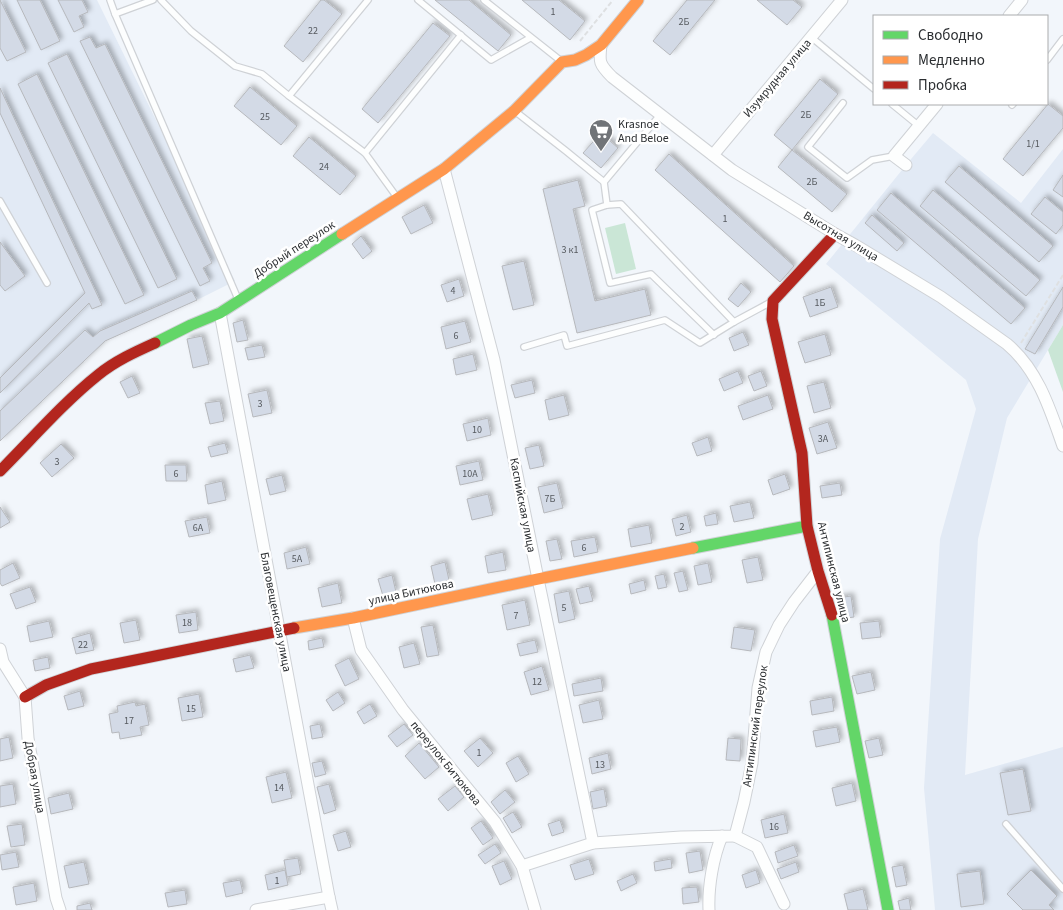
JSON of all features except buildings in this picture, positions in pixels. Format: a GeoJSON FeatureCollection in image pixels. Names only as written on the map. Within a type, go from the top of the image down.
{"type":"FeatureCollection","features":[{"type":"Feature","properties":{"kind":"street","name":"Добрый переулок"},"geometry":{"type":"LineString","coordinates":[[0,471],[76,394],[99,374],[121,359],[220,313],[444,169],[514,111],[562,62],[575,60],[601,45],[638,0]]}},
{"type":"Feature","properties":{"kind":"street","name":"Изумрудная улица"},"geometry":{"type":"LineString","coordinates":[[712,155],[842,0]]}},
{"type":"Feature","properties":{"kind":"street"},"geometry":{"type":"LineString","coordinates":[[1010,15],[1022,0]]}},
{"type":"Feature","properties":{"kind":"street","name":"Высотная улица"},"geometry":{"type":"LineString","coordinates":[[601,45],[599,59],[603,68],[612,77],[732,170],[834,234],[942,297],[1007,344],[1016,352],[1035,377],[1048,404],[1063,446]]}},
{"type":"Feature","properties":{"kind":"street"},"geometry":{"type":"LineString","coordinates":[[906,165],[894,156],[936,105]]}},
{"type":"Feature","properties":{"kind":"street","name":"Каспийская улица"},"geometry":{"type":"LineString","coordinates":[[444,169],[494,360],[593,843]]}},
{"type":"Feature","properties":{"kind":"street"},"geometry":{"type":"LineString","coordinates":[[773,301],[834,234]]}},
{"type":"Feature","properties":{"kind":"street","name":"Антипинская улица"},"geometry":{"type":"LineString","coordinates":[[773,301],[772,320],[802,452],[807,526],[818,571],[831,612],[888,910]]}},
{"type":"Feature","properties":{"kind":"street","name":"Благовещенская улица"},"geometry":{"type":"LineString","coordinates":[[220,313],[332,910]]}},
{"type":"Feature","properties":{"kind":"street","name":"улица Битюкова"},"geometry":{"type":"LineString","coordinates":[[25,697],[46,685],[91,669],[807,526]]}},
{"type":"Feature","properties":{"kind":"street","name":"Антипинский переулок"},"geometry":{"type":"LineString","coordinates":[[735,836],[752,763],[758,688],[766,652],[779,625],[818,571]]}},
{"type":"Feature","properties":{"kind":"street","name":"переулок Битюкова"},"geometry":{"type":"LineString","coordinates":[[353,618],[361,650],[402,710],[495,822],[522,866],[535,910]]}},
{"type":"Feature","properties":{"kind":"street","name":"Добрая улица"},"geometry":{"type":"LineString","coordinates":[[0,649],[3,662],[25,697],[28,738],[56,898],[60,910]]}},
{"type":"Feature","properties":{"kind":"street"},"geometry":{"type":"LineString","coordinates":[[522,866],[593,843],[682,836],[735,836],[757,847],[784,904]]}},
{"type":"Feature","properties":{"kind":"street"},"geometry":{"type":"LineString","coordinates":[[709,910],[712,867],[722,836]]}},
{"type":"Feature","properties":{"kind":"street"},"geometry":{"type":"LineString","coordinates":[[256,910],[329,897]]}},
{"type":"Feature","properties":{"kind":"lane"},"geometry":{"type":"LineString","coordinates":[[110,0],[239,301]]}},
{"type":"Feature","properties":{"kind":"lane"},"geometry":{"type":"LineString","coordinates":[[115,14],[153,0]]}},
{"type":"Feature","properties":{"kind":"lane"},"geometry":{"type":"LineString","coordinates":[[161,0],[192,31],[235,66],[262,74],[365,153],[398,198]]}},
{"type":"Feature","properties":{"kind":"lane"},"geometry":{"type":"LineString","coordinates":[[289,96],[368,0]]}},
{"type":"Feature","properties":{"kind":"lane"},"geometry":{"type":"LineString","coordinates":[[418,0],[491,60],[530,38]]}},
{"type":"Feature","properties":{"kind":"lane"},"geometry":{"type":"LineString","coordinates":[[484,0],[562,62]]}},
{"type":"Feature","properties":{"kind":"lane"},"geometry":{"type":"LineString","coordinates":[[365,153],[460,35]]}},
{"type":"Feature","properties":{"kind":"lane"},"geometry":{"type":"LineString","coordinates":[[811,37],[873,88]]}},
{"type":"Feature","properties":{"kind":"lane"},"geometry":{"type":"LineString","coordinates":[[1048,59],[1063,39]]}},
{"type":"Feature","properties":{"kind":"lane"},"geometry":{"type":"LineString","coordinates":[[843,103],[808,147],[846,178],[872,160],[894,156]]}},
{"type":"Feature","properties":{"kind":"lane"},"geometry":{"type":"LineString","coordinates":[[893,105],[919,126]]}},
{"type":"Feature","properties":{"kind":"lane"},"geometry":{"type":"LineString","coordinates":[[514,111],[604,182],[607,205]]}},
{"type":"Feature","properties":{"kind":"lane"},"geometry":{"type":"LineString","coordinates":[[604,182],[660,115]]}},
{"type":"Feature","properties":{"kind":"lane"},"geometry":{"type":"LineString","coordinates":[[0,201],[47,283]]}},
{"type":"Feature","properties":{"kind":"lane"},"geometry":{"type":"LineString","coordinates":[[714,335],[651,274],[610,283],[592,210],[607,205],[621,204],[734,322]]}},
{"type":"Feature","properties":{"kind":"lane"},"geometry":{"type":"LineString","coordinates":[[524,347],[564,335],[567,346],[665,320],[700,343],[773,301]]}},
{"type":"Feature","properties":{"kind":"lane"},"geometry":{"type":"LineString","coordinates":[[1006,824],[1063,889]]}},
{"type":"Feature","properties":{"kind":"path"},"geometry":{"type":"LineString","coordinates":[[579,42],[613,0]]}},
{"type":"Feature","properties":{"kind":"path"},"geometry":{"type":"LineString","coordinates":[[1016,352],[1063,274]]}},
{"type":"Feature","properties":{"kind":"shaded area"},"geometry":{"type":"Polygon","coordinates":[[[0,0],[97,0],[235,281],[105,341],[0,441],[0,0]]]}},
{"type":"Feature","properties":{"kind":"shaded area"},"geometry":{"type":"Polygon","coordinates":[[[933,133],[1021,203],[1063,149],[1063,325],[1007,418],[978,539],[965,775],[1063,747],[1063,910],[935,910],[924,788],[940,539],[976,409],[966,380],[826,264],[933,133]]]}},
{"type":"Feature","properties":{"kind":"green space"},"geometry":{"type":"Polygon","coordinates":[[[625,223],[636,269],[616,274],[605,228],[625,223]]]}},
{"type":"Feature","properties":{"kind":"green space"},"geometry":{"type":"Polygon","coordinates":[[[1063,325],[1063,392],[1048,350],[1063,325]]]}},
{"type":"Feature","properties":{"kind":"traffic: fast"},"geometry":{"type":"LineString","coordinates":[[155,343],[220,313],[342,234]]}},
{"type":"Feature","properties":{"kind":"traffic: fast"},"geometry":{"type":"LineString","coordinates":[[693,548],[807,526]]}},
{"type":"Feature","properties":{"kind":"traffic: fast"},"geometry":{"type":"LineString","coordinates":[[832,615],[888,910]]}},
{"type":"Feature","properties":{"kind":"traffic: slow"},"geometry":{"type":"LineString","coordinates":[[342,234],[444,169],[514,111],[562,62],[575,60],[601,45],[638,0]]}},
{"type":"Feature","properties":{"kind":"traffic: slow"},"geometry":{"type":"LineString","coordinates":[[294,628],[353,618],[693,548]]}},
{"type":"Feature","properties":{"kind":"traffic: jam"},"geometry":{"type":"LineString","coordinates":[[832,615],[818,571],[807,526],[802,453],[772,319],[773,301],[835,234]]}},
{"type":"Feature","properties":{"kind":"traffic: jam"},"geometry":{"type":"LineString","coordinates":[[0,471],[60,409],[98,375],[118,361],[155,343]]}},
{"type":"Feature","properties":{"kind":"traffic: jam"},"geometry":{"type":"LineString","coordinates":[[25,697],[46,685],[91,669],[294,628]]}},
{"type":"Feature","properties":{"kind":"place","name":"Krasnoe And Beloe"},"geometry":{"type":"Point","coordinates":[601,152]}}]}
